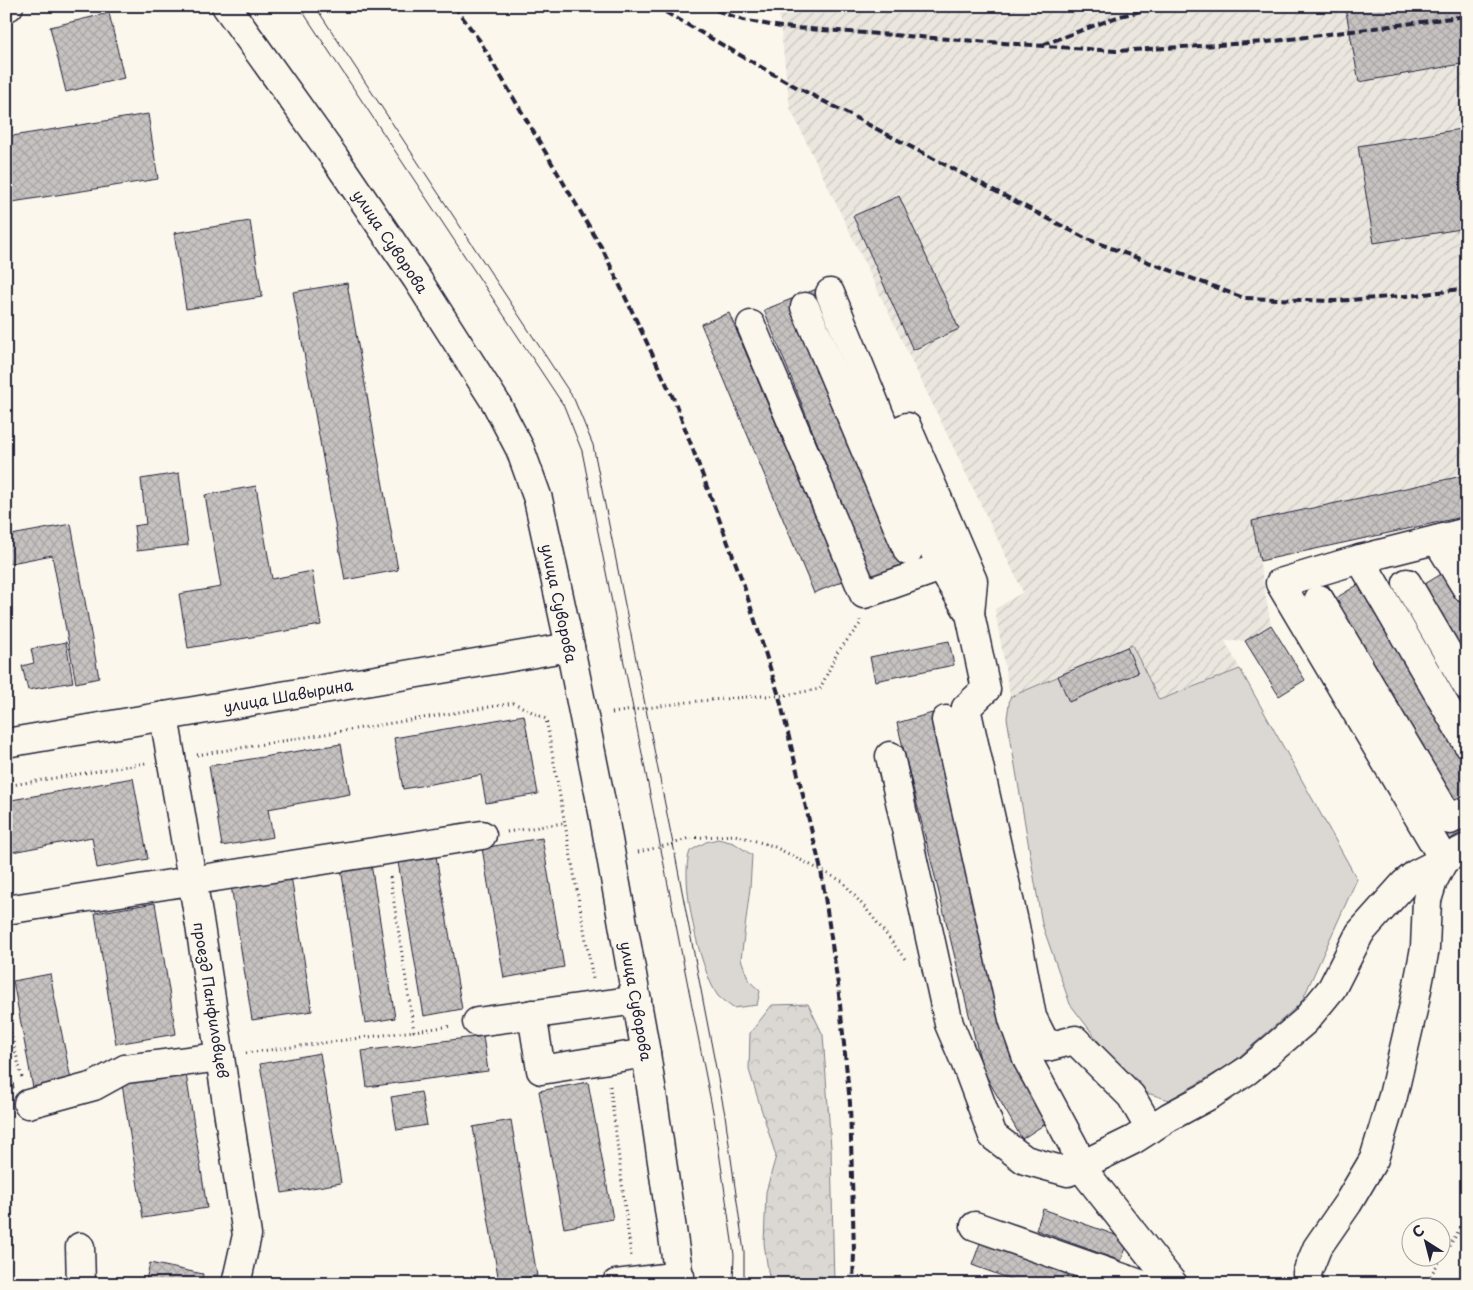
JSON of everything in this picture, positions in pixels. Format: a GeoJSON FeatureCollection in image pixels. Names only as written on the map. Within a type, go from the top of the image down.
{"type":"FeatureCollection","features":[{"type":"Feature","properties":{"kind":"street","name":"улица Суворова"},"geometry":{"type":"LineString","coordinates":[[226,6],[340,165],[417,279],[496,403],[520,449],[538,499],[604,817],[646,1053],[680,1280]]}},
{"type":"Feature","properties":{"kind":"street"},"geometry":{"type":"LineString","coordinates":[[830,294],[941,568],[970,614]]}},
{"type":"Feature","properties":{"kind":"street"},"geometry":{"type":"LineString","coordinates":[[804,307],[908,551]]}},
{"type":"Feature","properties":{"kind":"street"},"geometry":{"type":"LineString","coordinates":[[752,325],[864,594],[941,568]]}},
{"type":"Feature","properties":{"kind":"street"},"geometry":{"type":"LineString","coordinates":[[863,446],[907,427],[973,581],[970,614],[986,690],[966,708],[1016,926],[1032,1017],[1047,1047],[1075,1040],[1131,1096],[1150,1129]]}},
{"type":"Feature","properties":{"kind":"street"},"geometry":{"type":"LineString","coordinates":[[1455,854],[1280,583],[1360,559],[1467,532]]}},
{"type":"Feature","properties":{"kind":"street"},"geometry":{"type":"LineString","coordinates":[[1438,540],[1467,589]]}},
{"type":"Feature","properties":{"kind":"street"},"geometry":{"type":"LineString","coordinates":[[1360,559],[1467,743]]}},
{"type":"Feature","properties":{"kind":"street"},"geometry":{"type":"LineString","coordinates":[[1406,583],[1467,686]]}},
{"type":"Feature","properties":{"kind":"street"},"geometry":{"type":"LineString","coordinates":[[1318,599],[1450,820],[1467,810]]}},
{"type":"Feature","properties":{"kind":"street","name":"улица Шавырина"},"geometry":{"type":"LineString","coordinates":[[6,743],[570,647]]}},
{"type":"Feature","properties":{"kind":"street","name":"проезд Панфиловцев"},"geometry":{"type":"LineString","coordinates":[[164,716],[192,880],[247,1235],[236,1284]]}},
{"type":"Feature","properties":{"kind":"street"},"geometry":{"type":"LineString","coordinates":[[946,720],[1013,1019],[1028,1060],[1074,1147],[1080,1166],[1168,1283]]}},
{"type":"Feature","properties":{"kind":"street"},"geometry":{"type":"LineString","coordinates":[[890,756],[949,1024],[993,1136],[1025,1160],[1068,1172],[1210,1095],[1248,1070],[1305,1021],[1332,988],[1360,933],[1404,884],[1416,874],[1455,854]]}},
{"type":"Feature","properties":{"kind":"street"},"geometry":{"type":"LineString","coordinates":[[6,910],[482,835]]}},
{"type":"Feature","properties":{"kind":"street"},"geometry":{"type":"LineString","coordinates":[[1308,1284],[1307,1273],[1318,1248],[1374,1159],[1393,1096],[1414,1004],[1425,948],[1427,900],[1433,880],[1455,854]]}},
{"type":"Feature","properties":{"kind":"street"},"geometry":{"type":"LineString","coordinates":[[477,1022],[636,1000]]}},
{"type":"Feature","properties":{"kind":"street"},"geometry":{"type":"LineString","coordinates":[[532,1014],[541,1070],[646,1053]]}},
{"type":"Feature","properties":{"kind":"street"},"geometry":{"type":"LineString","coordinates":[[28,1104],[94,1086],[125,1069],[220,1057]]}},
{"type":"Feature","properties":{"kind":"street"},"geometry":{"type":"LineString","coordinates":[[975,1226],[1140,1284]]}},
{"type":"Feature","properties":{"kind":"street"},"geometry":{"type":"LineString","coordinates":[[80,1247],[81,1284]]}},
{"type":"Feature","properties":{"kind":"street"},"geometry":{"type":"LineString","coordinates":[[616,1284],[680,1280]]}},
{"type":"Feature","properties":{"kind":"path"},"geometry":{"type":"LineString","coordinates":[[610,714],[688,702],[779,696],[820,689],[837,653],[860,624],[864,594]]}},
{"type":"Feature","properties":{"kind":"path"},"geometry":{"type":"LineString","coordinates":[[6,786],[514,703],[546,719]]}},
{"type":"Feature","properties":{"kind":"path"},"geometry":{"type":"LineString","coordinates":[[482,835],[563,823]]}},
{"type":"Feature","properties":{"kind":"path"},"geometry":{"type":"LineString","coordinates":[[632,853],[673,844],[689,838],[735,834],[773,846],[842,881],[906,960]]}},
{"type":"Feature","properties":{"kind":"path"},"geometry":{"type":"LineString","coordinates":[[386,850],[414,1031]]}},
{"type":"Feature","properties":{"kind":"path"},"geometry":{"type":"LineString","coordinates":[[6,1013],[28,1104]]}},
{"type":"Feature","properties":{"kind":"path"},"geometry":{"type":"LineString","coordinates":[[220,1057],[477,1022]]}},
{"type":"Feature","properties":{"kind":"path"},"geometry":{"type":"LineString","coordinates":[[1425,1284],[1467,1218]]}},
{"type":"Feature","properties":{"kind":"shaded area"},"geometry":{"type":"Polygon","coordinates":[[[778,6],[1467,6],[1467,475],[1252,521],[1271,625],[1245,641],[1225,641],[1240,669],[1159,700],[1131,646],[1010,697],[995,609],[1023,592],[790,108],[778,6]]]}},
{"type":"Feature","properties":{"kind":"green space"},"geometry":{"type":"Polygon","coordinates":[[[1132,645],[1159,700],[1240,669],[1357,879],[1301,1003],[1231,1064],[1169,1100],[1135,1089],[1070,1004],[1042,924],[1007,718],[1010,697],[1132,645]]]}},
{"type":"Feature","properties":{"kind":"green space"},"geometry":{"type":"Polygon","coordinates":[[[718,839],[734,843],[752,855],[741,959],[749,981],[760,991],[757,1005],[733,1008],[718,996],[704,967],[698,947],[689,903],[687,864],[690,851],[706,842],[718,839]]]}},
{"type":"Feature","properties":{"kind":"green space"},"geometry":{"type":"Polygon","coordinates":[[[808,1004],[823,1035],[831,1148],[834,1284],[770,1284],[764,1243],[766,1192],[776,1156],[749,1070],[750,1033],[772,1005],[808,1004]]]}},
{"type":"Feature","properties":{"kind":"building"},"geometry":{"type":"Polygon","coordinates":[[[1345,6],[1467,6],[1467,63],[1359,82],[1345,6]]]}},
{"type":"Feature","properties":{"kind":"building"},"geometry":{"type":"Polygon","coordinates":[[[109,13],[124,78],[66,92],[50,27],[109,13]]]}},
{"type":"Feature","properties":{"kind":"building"},"geometry":{"type":"Polygon","coordinates":[[[148,114],[158,179],[6,203],[6,137],[148,114]]]}},
{"type":"Feature","properties":{"kind":"building"},"geometry":{"type":"Polygon","coordinates":[[[1467,128],[1467,228],[1374,243],[1358,146],[1467,128]]]}},
{"type":"Feature","properties":{"kind":"building"},"geometry":{"type":"Polygon","coordinates":[[[899,196],[959,329],[913,350],[853,216],[899,196]]]}},
{"type":"Feature","properties":{"kind":"building"},"geometry":{"type":"Polygon","coordinates":[[[250,221],[262,297],[186,309],[174,233],[250,221]]]}},
{"type":"Feature","properties":{"kind":"building"},"geometry":{"type":"Polygon","coordinates":[[[347,283],[398,570],[345,580],[293,292],[347,283]]]}},
{"type":"Feature","properties":{"kind":"building"},"geometry":{"type":"Polygon","coordinates":[[[819,288],[925,555],[871,577],[764,310],[819,288]]]}},
{"type":"Feature","properties":{"kind":"building"},"geometry":{"type":"Polygon","coordinates":[[[729,313],[843,581],[814,593],[701,324],[729,313]]]}},
{"type":"Feature","properties":{"kind":"building"},"geometry":{"type":"Polygon","coordinates":[[[179,473],[188,545],[137,551],[134,526],[146,524],[141,479],[179,473]]]}},
{"type":"Feature","properties":{"kind":"building"},"geometry":{"type":"Polygon","coordinates":[[[1467,475],[1467,516],[1260,561],[1252,521],[1467,475]]]}},
{"type":"Feature","properties":{"kind":"building"},"geometry":{"type":"Polygon","coordinates":[[[256,486],[272,579],[312,571],[321,625],[188,648],[179,594],[221,587],[205,495],[256,486]]]}},
{"type":"Feature","properties":{"kind":"building"},"geometry":{"type":"Polygon","coordinates":[[[71,524],[99,678],[76,683],[52,555],[6,564],[6,536],[71,524]]]}},
{"type":"Feature","properties":{"kind":"building"},"geometry":{"type":"Polygon","coordinates":[[[1411,572],[1420,587],[1443,573],[1467,613],[1467,717],[1389,585],[1411,572]]]}},
{"type":"Feature","properties":{"kind":"building"},"geometry":{"type":"Polygon","coordinates":[[[1359,584],[1467,766],[1467,829],[1449,840],[1305,598],[1328,585],[1336,598],[1359,584]]]}},
{"type":"Feature","properties":{"kind":"building"},"geometry":{"type":"Polygon","coordinates":[[[1271,625],[1305,680],[1279,696],[1245,641],[1271,625]]]}},
{"type":"Feature","properties":{"kind":"building"},"geometry":{"type":"Polygon","coordinates":[[[949,641],[954,665],[875,681],[870,657],[949,641]]]}},
{"type":"Feature","properties":{"kind":"building"},"geometry":{"type":"Polygon","coordinates":[[[66,642],[73,682],[28,690],[22,666],[34,663],[31,649],[66,642]]]}},
{"type":"Feature","properties":{"kind":"building"},"geometry":{"type":"Polygon","coordinates":[[[1127,647],[1138,673],[1069,702],[1058,676],[1127,647]]]}},
{"type":"Feature","properties":{"kind":"building"},"geometry":{"type":"Polygon","coordinates":[[[957,706],[1048,1122],[1022,1139],[983,1071],[897,723],[957,706]]]}},
{"type":"Feature","properties":{"kind":"building"},"geometry":{"type":"Polygon","coordinates":[[[524,715],[538,794],[486,803],[481,775],[403,789],[394,738],[524,715]]]}},
{"type":"Feature","properties":{"kind":"building"},"geometry":{"type":"Polygon","coordinates":[[[341,744],[350,794],[268,809],[273,837],[222,846],[209,766],[341,744]]]}},
{"type":"Feature","properties":{"kind":"building"},"geometry":{"type":"Polygon","coordinates":[[[133,778],[148,859],[97,868],[92,837],[12,852],[6,818],[6,801],[133,778]]]}},
{"type":"Feature","properties":{"kind":"building"},"geometry":{"type":"Polygon","coordinates":[[[542,838],[564,967],[504,978],[482,848],[542,838]]]}},
{"type":"Feature","properties":{"kind":"building"},"geometry":{"type":"Polygon","coordinates":[[[435,850],[462,1009],[424,1016],[397,856],[435,850]]]}},
{"type":"Feature","properties":{"kind":"building"},"geometry":{"type":"Polygon","coordinates":[[[370,857],[395,1018],[365,1023],[340,862],[370,857]]]}},
{"type":"Feature","properties":{"kind":"building"},"geometry":{"type":"Polygon","coordinates":[[[291,876],[312,1011],[252,1020],[231,885],[291,876]]]}},
{"type":"Feature","properties":{"kind":"building"},"geometry":{"type":"Polygon","coordinates":[[[155,903],[176,1034],[116,1044],[95,913],[155,903]]]}},
{"type":"Feature","properties":{"kind":"building"},"geometry":{"type":"Polygon","coordinates":[[[50,974],[71,1080],[33,1088],[13,981],[50,974]]]}},
{"type":"Feature","properties":{"kind":"building"},"geometry":{"type":"Polygon","coordinates":[[[483,1036],[488,1071],[367,1087],[362,1051],[483,1036]]]}},
{"type":"Feature","properties":{"kind":"building"},"geometry":{"type":"Polygon","coordinates":[[[6,1050],[14,1088],[6,1089],[6,1050]]]}},
{"type":"Feature","properties":{"kind":"building"},"geometry":{"type":"Polygon","coordinates":[[[320,1053],[341,1183],[282,1193],[260,1064],[320,1053]]]}},
{"type":"Feature","properties":{"kind":"building"},"geometry":{"type":"Polygon","coordinates":[[[186,1074],[207,1208],[143,1218],[122,1084],[186,1074]]]}},
{"type":"Feature","properties":{"kind":"building"},"geometry":{"type":"Polygon","coordinates":[[[588,1082],[613,1219],[564,1228],[539,1091],[588,1082]]]}},
{"type":"Feature","properties":{"kind":"building"},"geometry":{"type":"Polygon","coordinates":[[[421,1092],[427,1125],[397,1130],[391,1097],[421,1092]]]}},
{"type":"Feature","properties":{"kind":"building"},"geometry":{"type":"Polygon","coordinates":[[[511,1120],[537,1276],[499,1282],[473,1127],[511,1120]]]}},
{"type":"Feature","properties":{"kind":"building"},"geometry":{"type":"Polygon","coordinates":[[[1043,1209],[1129,1240],[1121,1261],[1036,1230],[1043,1209]]]}},
{"type":"Feature","properties":{"kind":"building"},"geometry":{"type":"Polygon","coordinates":[[[982,1238],[1109,1284],[1024,1284],[972,1265],[982,1238]]]}},
{"type":"Feature","properties":{"kind":"building"},"geometry":{"type":"Polygon","coordinates":[[[150,1263],[203,1274],[201,1284],[145,1284],[150,1263]]]}},
{"type":"Feature","properties":{"kind":"tram line"},"geometry":{"type":"LineString","coordinates":[[299,6],[564,406],[582,451],[714,1117],[734,1255],[733,1284]]}},
{"type":"Feature","properties":{"kind":"tram line"},"geometry":{"type":"LineString","coordinates":[[315,6],[574,399],[593,445],[725,1115],[744,1252],[744,1284]]}},
{"type":"Feature","properties":{"kind":"railway"},"geometry":{"type":"LineString","coordinates":[[454,6],[480,41],[603,250],[675,402],[742,580],[779,696],[821,870],[838,985],[850,1103],[854,1252],[853,1284]]}},
{"type":"Feature","properties":{"kind":"railway"},"geometry":{"type":"LineString","coordinates":[[655,6],[787,82],[1087,239],[1244,298],[1335,301],[1418,295],[1467,288]]}},
{"type":"Feature","properties":{"kind":"railway"},"geometry":{"type":"LineString","coordinates":[[705,6],[743,20],[781,27],[1115,51],[1267,42],[1467,16]]}},
{"type":"Feature","properties":{"kind":"railway"},"geometry":{"type":"LineString","coordinates":[[1042,45],[1120,16],[1163,6]]}}]}
